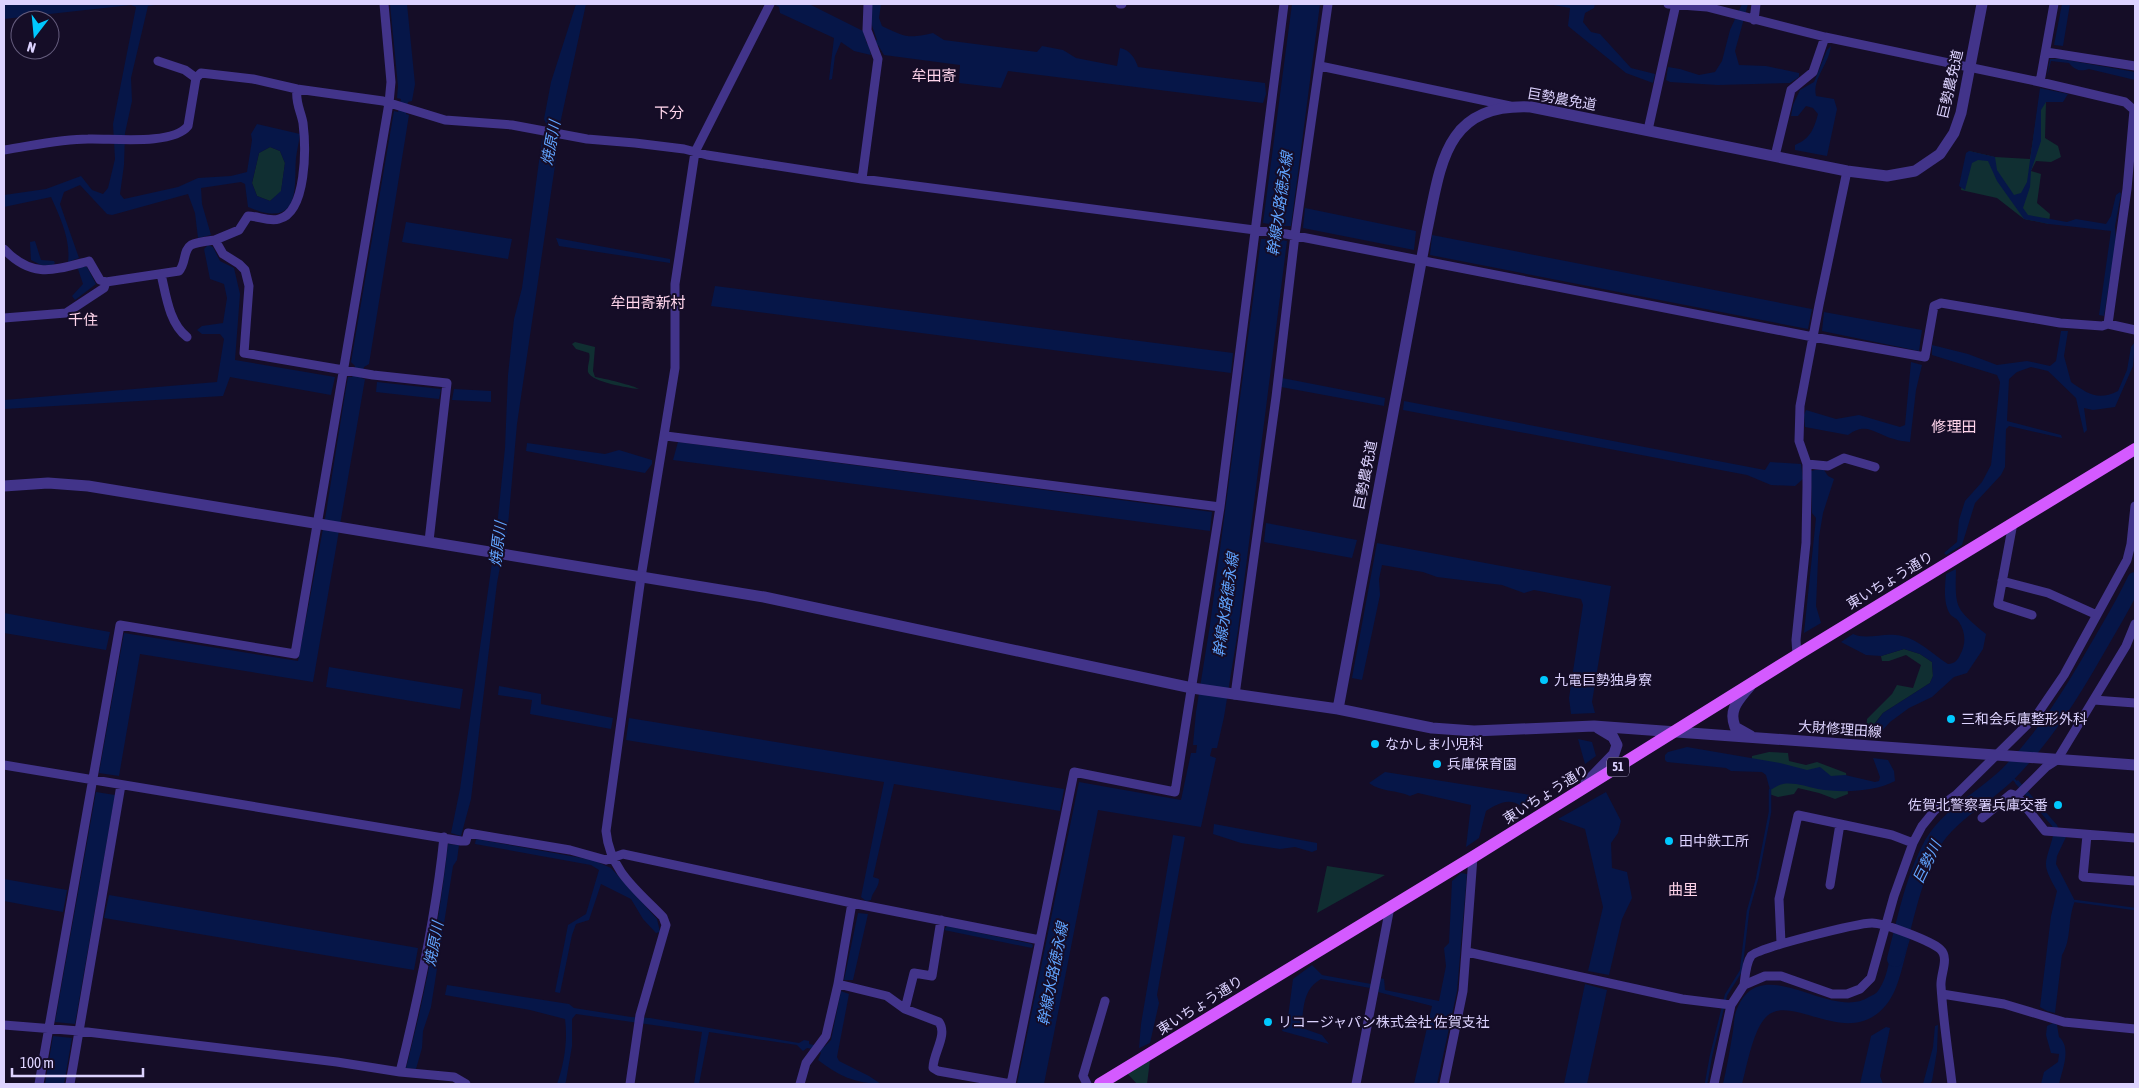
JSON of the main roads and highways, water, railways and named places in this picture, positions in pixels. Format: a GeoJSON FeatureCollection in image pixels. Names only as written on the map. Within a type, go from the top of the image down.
{"type":"FeatureCollection","features":[{"type":"Feature","properties":{"kind":"main road","name":"東いちょう通り"},"geometry":{"type":"LineString","coordinates":[[1100,1084],[1473,857],[1796,655],[2135,449]]}},
{"type":"Feature","properties":{"kind":"water"},"geometry":{"type":"Polygon","coordinates":[[[4,4],[163,4],[148,6],[131,78],[132,101],[125,133],[124,165],[120,194],[124,199],[178,187],[198,178],[231,176],[247,172],[252,140],[251,134],[257,124],[300,134],[296,158],[294,196],[291,204],[286,210],[278,213],[265,213],[248,207],[245,184],[241,182],[201,188],[202,204],[211,235],[198,238],[195,213],[188,194],[112,215],[107,214],[80,185],[64,192],[60,204],[79,258],[68,262],[66,237],[51,197],[4,207],[4,195],[46,189],[81,176],[92,190],[103,194],[108,188],[115,159],[113,124],[136,7],[131,5],[60,13],[60,10],[10,10],[10,18],[4,19],[4,4]],[[270,147],[259,153],[252,183],[257,196],[270,201],[281,191],[285,163],[280,151],[270,147]]]}},
{"type":"Feature","properties":{"kind":"water"},"geometry":{"type":"Polygon","coordinates":[[[390,4],[407,4],[415,84],[412,101],[408,102],[406,114],[409,115],[369,364],[364,367],[361,378],[365,379],[313,682],[140,654],[119,776],[99,773],[124,633],[298,661],[326,513],[348,377],[352,377],[355,366],[351,362],[394,111],[398,112],[401,99],[397,98],[398,86],[390,4]]]}},
{"type":"Feature","properties":{"kind":"water","name":"焼原川"},"geometry":{"type":"Polygon","coordinates":[[[576,4],[586,4],[560,124],[556,131],[558,145],[517,424],[508,525],[497,583],[471,799],[461,836],[451,833],[460,789],[497,527],[505,448],[508,375],[514,319],[522,288],[542,139],[546,135],[547,126],[544,119],[551,82],[576,4]]]}},
{"type":"Feature","properties":{"kind":"water"},"geometry":{"type":"Polygon","coordinates":[[[774,4],[809,4],[863,31],[867,44],[877,40],[870,20],[871,4],[881,4],[879,18],[882,26],[907,36],[933,33],[944,40],[1037,52],[1042,46],[1063,50],[1076,58],[1117,66],[1120,48],[1132,55],[1138,67],[1265,83],[1266,94],[1263,103],[1008,71],[1001,88],[959,83],[960,65],[884,55],[878,45],[869,47],[871,55],[854,51],[841,42],[835,56],[832,79],[829,80],[834,38],[780,13],[779,7],[774,4]]]}},
{"type":"Feature","properties":{"kind":"water","name":"幹線水路徳永線"},"geometry":{"type":"Polygon","coordinates":[[[1292,4],[1320,4],[1291,226],[1283,226],[1282,240],[1287,241],[1238,630],[1224,717],[1217,748],[1212,748],[1210,756],[1216,758],[1201,827],[1098,810],[1044,1084],[1017,1084],[1079,782],[1181,800],[1191,753],[1196,753],[1197,745],[1193,745],[1196,712],[1210,625],[1261,239],[1268,239],[1270,224],[1263,223],[1292,4]]]}},
{"type":"Feature","properties":{"kind":"water"},"geometry":{"type":"Polygon","coordinates":[[[1548,4],[1595,4],[1594,8],[1585,13],[1583,22],[1591,32],[1600,34],[1631,68],[1655,74],[1653,83],[1626,73],[1568,26],[1570,8],[1548,4]]]}},
{"type":"Feature","properties":{"kind":"water"},"geometry":{"type":"Polygon","coordinates":[[[1742,4],[1748,4],[1735,51],[1739,65],[1766,66],[1799,73],[1799,77],[1790,83],[1718,85],[1670,82],[1666,80],[1668,67],[1699,75],[1715,72],[1722,61],[1730,30],[1742,4]]]}},
{"type":"Feature","properties":{"kind":"water"},"geometry":{"type":"Polygon","coordinates":[[[2062,4],[2070,4],[2063,46],[2054,45],[2062,4]]]}},
{"type":"Feature","properties":{"kind":"water"},"geometry":{"type":"Polygon","coordinates":[[[1831,46],[1830,53],[1818,77],[1815,90],[1816,96],[1834,99],[1837,109],[1827,156],[1795,150],[1795,145],[1808,137],[1813,129],[1818,114],[1813,108],[1806,106],[1798,116],[1791,116],[1793,105],[1800,90],[1814,82],[1827,50],[1831,46]]]}},
{"type":"Feature","properties":{"kind":"water"},"geometry":{"type":"Polygon","coordinates":[[[2050,59],[2061,59],[2135,72],[2135,80],[2089,69],[2078,70],[2069,63],[2051,61],[2047,77],[2050,59]]]}},
{"type":"Feature","properties":{"kind":"water"},"geometry":{"type":"Polygon","coordinates":[[[2040,88],[2068,94],[2063,102],[2046,102],[2041,110],[2041,141],[2031,171],[2030,187],[2023,208],[2028,215],[2067,222],[2076,219],[2106,224],[2111,216],[2116,195],[2120,192],[2121,194],[2115,226],[2116,241],[2104,316],[2099,315],[2111,231],[2049,224],[2024,219],[1997,181],[1988,161],[1978,160],[1972,163],[1965,190],[1959,186],[1966,153],[1969,151],[1995,157],[1997,170],[2014,195],[2021,193],[2027,182],[2040,88]]]}},
{"type":"Feature","properties":{"kind":"water"},"geometry":{"type":"Polygon","coordinates":[[[1305,208],[1416,231],[1414,250],[1303,228],[1305,208]]]}},
{"type":"Feature","properties":{"kind":"water"},"geometry":{"type":"Polygon","coordinates":[[[406,222],[512,239],[508,259],[402,242],[406,222]]]}},
{"type":"Feature","properties":{"kind":"water"},"geometry":{"type":"Polygon","coordinates":[[[1432,235],[1812,309],[1808,329],[1430,255],[1432,235]]]}},
{"type":"Feature","properties":{"kind":"water"},"geometry":{"type":"Polygon","coordinates":[[[556,238],[670,259],[670,263],[559,246],[556,238]]]}},
{"type":"Feature","properties":{"kind":"water"},"geometry":{"type":"Polygon","coordinates":[[[35,241],[41,260],[54,261],[55,263],[52,266],[41,265],[31,260],[30,242],[35,241]]]}},
{"type":"Feature","properties":{"kind":"water"},"geometry":{"type":"Polygon","coordinates":[[[208,245],[213,247],[220,261],[234,268],[240,294],[235,360],[335,377],[331,395],[230,377],[223,396],[4,409],[4,400],[217,382],[224,339],[220,334],[202,334],[197,330],[202,326],[223,323],[227,298],[224,284],[210,279],[204,249],[208,245]]]}},
{"type":"Feature","properties":{"kind":"water"},"geometry":{"type":"Polygon","coordinates":[[[80,266],[87,267],[96,284],[75,300],[72,296],[83,284],[78,269],[80,266]]]}},
{"type":"Feature","properties":{"kind":"water"},"geometry":{"type":"Polygon","coordinates":[[[715,286],[1233,353],[1231,373],[711,306],[715,286]]]}},
{"type":"Feature","properties":{"kind":"water"},"geometry":{"type":"Polygon","coordinates":[[[1824,312],[1922,330],[1919,351],[1822,331],[1824,312]]]}},
{"type":"Feature","properties":{"kind":"water"},"geometry":{"type":"Polygon","coordinates":[[[2061,331],[2068,331],[2064,356],[2071,382],[2088,393],[2099,396],[2105,396],[2118,391],[2127,370],[2131,347],[2135,342],[2133,366],[2115,407],[2093,410],[2084,408],[2087,430],[2084,433],[2076,398],[2048,371],[2031,367],[2017,372],[2009,379],[2007,421],[2061,435],[2062,438],[2009,426],[2006,429],[2005,467],[2001,475],[1975,503],[1962,545],[1946,555],[1944,553],[1957,542],[1959,520],[1965,501],[1982,482],[1991,465],[2000,382],[1997,375],[1932,355],[1932,345],[1968,354],[1997,365],[2027,361],[2050,366],[2056,361],[2061,331]]]}},
{"type":"Feature","properties":{"kind":"water"},"geometry":{"type":"Polygon","coordinates":[[[1911,362],[1922,365],[1916,390],[1910,442],[1896,440],[1866,429],[1855,431],[1848,435],[1805,427],[1804,415],[1806,410],[1836,419],[1859,415],[1900,427],[1905,425],[1911,362]]]}},
{"type":"Feature","properties":{"kind":"water"},"geometry":{"type":"Polygon","coordinates":[[[1282,378],[1385,398],[1384,406],[1281,387],[1282,378]]]}},
{"type":"Feature","properties":{"kind":"water"},"geometry":{"type":"Polygon","coordinates":[[[377,382],[441,389],[439,399],[376,392],[377,382]]]}},
{"type":"Feature","properties":{"kind":"water"},"geometry":{"type":"Polygon","coordinates":[[[454,389],[491,391],[491,402],[452,400],[454,389]]]}},
{"type":"Feature","properties":{"kind":"water"},"geometry":{"type":"Polygon","coordinates":[[[1404,401],[1765,470],[1770,462],[1801,464],[1803,479],[1795,486],[1771,485],[1747,475],[1403,410],[1404,401]]]}},
{"type":"Feature","properties":{"kind":"water"},"geometry":{"type":"Polygon","coordinates":[[[678,442],[1212,512],[1210,531],[673,460],[678,442]]]}},
{"type":"Feature","properties":{"kind":"water"},"geometry":{"type":"Polygon","coordinates":[[[527,443],[605,454],[619,450],[652,460],[652,464],[645,473],[526,451],[527,443]]]}},
{"type":"Feature","properties":{"kind":"water"},"geometry":{"type":"Polygon","coordinates":[[[1824,470],[1828,476],[1834,479],[1823,513],[1819,537],[1816,606],[1821,623],[1804,633],[1816,518],[1812,513],[1811,471],[1824,470]]]}},
{"type":"Feature","properties":{"kind":"water"},"geometry":{"type":"Polygon","coordinates":[[[1266,523],[1357,540],[1352,558],[1264,542],[1266,523]]]}},
{"type":"Feature","properties":{"kind":"water"},"geometry":{"type":"Polygon","coordinates":[[[1377,543],[1611,586],[1592,702],[1595,713],[1571,714],[1569,698],[1583,605],[1581,599],[1534,590],[1524,593],[1502,585],[1437,577],[1423,572],[1382,565],[1379,579],[1380,595],[1362,680],[1352,678],[1377,543]]]}},
{"type":"Feature","properties":{"kind":"water"},"geometry":{"type":"Polygon","coordinates":[[[1956,569],[1956,592],[1959,607],[1986,634],[1983,649],[1967,673],[1954,677],[1932,697],[1909,708],[1890,722],[1880,733],[1869,732],[1883,713],[1930,683],[1933,676],[1932,662],[1920,654],[1904,649],[1881,656],[1866,655],[1841,642],[1853,634],[1858,636],[1904,636],[1917,642],[1948,664],[1954,662],[1962,651],[1964,634],[1958,621],[1948,610],[1945,600],[1945,589],[1946,574],[1956,569]]]}},
{"type":"Feature","properties":{"kind":"water"},"geometry":{"type":"Polygon","coordinates":[[[4,613],[110,632],[106,650],[4,633],[4,613]]]}},
{"type":"Feature","properties":{"kind":"water"},"geometry":{"type":"Polygon","coordinates":[[[329,667],[463,689],[460,709],[326,687],[329,667]]]}},
{"type":"Feature","properties":{"kind":"water"},"geometry":{"type":"Polygon","coordinates":[[[499,686],[541,694],[541,704],[613,718],[611,729],[530,714],[532,700],[498,695],[499,686]]]}},
{"type":"Feature","properties":{"kind":"water"},"geometry":{"type":"Polygon","coordinates":[[[629,718],[1064,789],[1060,811],[894,784],[873,877],[879,879],[879,882],[871,900],[866,901],[861,897],[884,782],[626,740],[629,718]]]}},
{"type":"Feature","properties":{"kind":"water"},"geometry":{"type":"Polygon","coordinates":[[[1578,739],[1592,742],[1596,756],[1585,764],[1578,739]]]}},
{"type":"Feature","properties":{"kind":"water"},"geometry":{"type":"Polygon","coordinates":[[[1687,747],[1780,763],[1807,770],[1820,767],[1831,776],[1845,775],[1875,782],[1879,781],[1880,777],[1873,758],[1888,760],[1894,771],[1895,781],[1887,785],[1858,791],[1818,789],[1796,784],[1779,785],[1770,790],[1766,775],[1762,772],[1731,771],[1726,768],[1667,762],[1665,760],[1665,755],[1668,752],[1687,747]]]}},
{"type":"Feature","properties":{"kind":"water"},"geometry":{"type":"Polygon","coordinates":[[[1385,772],[1535,797],[1521,806],[1517,803],[1508,802],[1499,804],[1486,811],[1479,838],[1466,847],[1471,805],[1418,793],[1410,796],[1379,788],[1369,783],[1385,772]]]}},
{"type":"Feature","properties":{"kind":"water"},"geometry":{"type":"Polygon","coordinates":[[[2018,780],[2057,825],[2062,837],[2066,837],[2057,856],[2056,864],[2075,901],[2067,942],[2062,955],[2055,1013],[2040,1007],[2051,916],[2057,891],[2048,874],[2046,864],[2053,836],[2057,836],[2052,826],[2015,783],[2018,780]]]}},
{"type":"Feature","properties":{"kind":"water"},"geometry":{"type":"Polygon","coordinates":[[[96,792],[115,795],[75,1024],[55,1022],[96,792]]]}},
{"type":"Feature","properties":{"kind":"water"},"geometry":{"type":"Polygon","coordinates":[[[1606,792],[1621,821],[1618,833],[1611,843],[1612,868],[1627,872],[1632,898],[1622,919],[1609,975],[1588,971],[1603,907],[1585,829],[1558,819],[1606,792]]]}},
{"type":"Feature","properties":{"kind":"water"},"geometry":{"type":"Polygon","coordinates":[[[1214,824],[1317,843],[1317,850],[1312,852],[1295,847],[1280,849],[1241,843],[1213,834],[1214,824]]]}},
{"type":"Feature","properties":{"kind":"water"},"geometry":{"type":"Polygon","coordinates":[[[1173,835],[1185,837],[1157,995],[1159,1003],[1150,1043],[1139,1048],[1141,1024],[1173,835]]]}},
{"type":"Feature","properties":{"kind":"water"},"geometry":{"type":"Polygon","coordinates":[[[476,839],[593,860],[611,868],[657,919],[660,932],[656,933],[643,919],[631,899],[601,884],[589,920],[576,924],[560,993],[555,992],[568,925],[586,914],[599,870],[591,865],[475,844],[476,839]]]}},
{"type":"Feature","properties":{"kind":"water","name":"焼原川"},"geometry":{"type":"Polygon","coordinates":[[[448,844],[459,845],[457,860],[453,866],[431,1007],[423,1031],[422,1048],[416,1069],[406,1068],[431,957],[448,844]]]}},
{"type":"Feature","properties":{"kind":"water"},"geometry":{"type":"Polygon","coordinates":[[[1461,873],[1467,874],[1457,991],[1437,1084],[1414,1084],[1432,1006],[1378,992],[1380,978],[1384,979],[1385,990],[1439,1001],[1446,966],[1444,948],[1449,943],[1452,881],[1461,873]]]}},
{"type":"Feature","properties":{"kind":"water"},"geometry":{"type":"Polygon","coordinates":[[[4,879],[67,890],[63,912],[4,901],[4,879]]]}},
{"type":"Feature","properties":{"kind":"water"},"geometry":{"type":"Polygon","coordinates":[[[109,895],[418,948],[414,970],[104,918],[109,895]]]}},
{"type":"Feature","properties":{"kind":"water"},"geometry":{"type":"Polygon","coordinates":[[[858,913],[868,914],[853,980],[844,980],[858,913]]]}},
{"type":"Feature","properties":{"kind":"water"},"geometry":{"type":"Polygon","coordinates":[[[947,926],[1032,944],[1033,946],[1032,948],[944,930],[947,926]]]}},
{"type":"Feature","properties":{"kind":"water"},"geometry":{"type":"Polygon","coordinates":[[[1894,935],[1910,939],[1893,995],[1874,1016],[1858,1022],[1841,1023],[1792,1011],[1778,1011],[1767,1016],[1758,1030],[1751,1048],[1742,1084],[1723,1084],[1735,1014],[1748,992],[1762,985],[1779,985],[1835,1001],[1853,1002],[1869,997],[1877,992],[1885,978],[1894,935]]]}},
{"type":"Feature","properties":{"kind":"water"},"geometry":{"type":"Polygon","coordinates":[[[1312,965],[1322,975],[1371,984],[1370,988],[1321,979],[1311,988],[1305,1000],[1302,1028],[1322,1035],[1329,1044],[1282,1031],[1288,1017],[1293,979],[1312,965]]]}},
{"type":"Feature","properties":{"kind":"water"},"geometry":{"type":"Polygon","coordinates":[[[1585,984],[1607,990],[1587,1084],[1564,1084],[1585,984]]]}},
{"type":"Feature","properties":{"kind":"water"},"geometry":{"type":"Polygon","coordinates":[[[447,985],[569,1004],[574,1008],[650,1018],[799,1043],[804,1040],[809,1041],[809,1044],[824,1047],[831,1040],[841,991],[849,994],[837,1057],[839,1061],[881,1084],[872,1084],[847,1078],[832,1070],[818,1060],[821,1053],[819,1050],[807,1048],[803,1051],[797,1045],[709,1032],[699,1084],[694,1084],[702,1032],[576,1014],[572,1019],[572,1046],[566,1081],[565,1084],[557,1084],[565,1052],[565,1019],[530,1010],[445,995],[447,985]]]}},
{"type":"Feature","properties":{"kind":"water"},"geometry":{"type":"Polygon","coordinates":[[[2053,1023],[2057,1025],[2059,1037],[2065,1047],[2064,1066],[2059,1084],[2041,1084],[2044,1072],[2058,1062],[2059,1054],[2051,1053],[2046,1035],[2047,1026],[2053,1023]]]}},
{"type":"Feature","properties":{"kind":"water"},"geometry":{"type":"Polygon","coordinates":[[[1938,1025],[1937,1051],[1932,1081],[1930,1084],[1923,1084],[1933,1047],[1935,1026],[1938,1025]]]}},
{"type":"Feature","properties":{"kind":"water"},"geometry":{"type":"Polygon","coordinates":[[[1886,1027],[1890,1028],[1880,1076],[1883,1084],[1860,1084],[1871,1036],[1886,1027]]]}},
{"type":"Feature","properties":{"kind":"water"},"geometry":{"type":"Polygon","coordinates":[[[53,1036],[72,1038],[64,1084],[45,1084],[53,1036]]]}},
{"type":"Feature","properties":{"kind":"waterway","name":"巨勢川"},"geometry":{"type":"LineString","coordinates":[[1895,959],[1915,886],[1925,857],[1932,844],[1948,823],[2010,772],[2035,744],[2068,698],[2122,606],[2135,580]]}},
{"type":"Feature","properties":{"kind":"waterway"},"geometry":{"type":"LineString","coordinates":[[2009,774],[2018,784]]}},
{"type":"Feature","properties":{"kind":"waterway"},"geometry":{"type":"LineString","coordinates":[[1706,1084],[1726,995],[1741,971],[1748,911],[1757,879],[1770,812],[1770,790]]}},
{"type":"Feature","properties":{"kind":"waterway"},"geometry":{"type":"LineString","coordinates":[[2075,901],[2135,909]]}},
{"type":"Feature","properties":{"kind":"place","name":"九電巨勢独身寮"},"geometry":{"type":"Point","coordinates":[1544,680]}},
{"type":"Feature","properties":{"kind":"place","name":"三和会兵庫整形外科"},"geometry":{"type":"Point","coordinates":[1951,719]}},
{"type":"Feature","properties":{"kind":"place","name":"なかしま小児科"},"geometry":{"type":"Point","coordinates":[1375,744]}},
{"type":"Feature","properties":{"kind":"place","name":"兵庫保育園"},"geometry":{"type":"Point","coordinates":[1437,764]}},
{"type":"Feature","properties":{"kind":"place","name":"佐賀北警察署兵庫交番"},"geometry":{"type":"Point","coordinates":[2058,805]}},
{"type":"Feature","properties":{"kind":"place","name":"田中鉄工所"},"geometry":{"type":"Point","coordinates":[1669,841]}},
{"type":"Feature","properties":{"kind":"place","name":"リコージャパン株式会社 佐賀支社"},"geometry":{"type":"Point","coordinates":[1268,1022]}},
{"type":"Feature","properties":{"kind":"district","name":"牟田寄"},"geometry":{"type":"Point","coordinates":[934,76]}},
{"type":"Feature","properties":{"kind":"district","name":"下分"},"geometry":{"type":"Point","coordinates":[669,113]}},
{"type":"Feature","properties":{"kind":"district","name":"牟田寄新村"},"geometry":{"type":"Point","coordinates":[648,303]}},
{"type":"Feature","properties":{"kind":"district","name":"千住"},"geometry":{"type":"Point","coordinates":[83,320]}},
{"type":"Feature","properties":{"kind":"district","name":"修理田"},"geometry":{"type":"Point","coordinates":[1954,427]}},
{"type":"Feature","properties":{"kind":"district","name":"曲里"},"geometry":{"type":"Point","coordinates":[1683,890]}}]}
